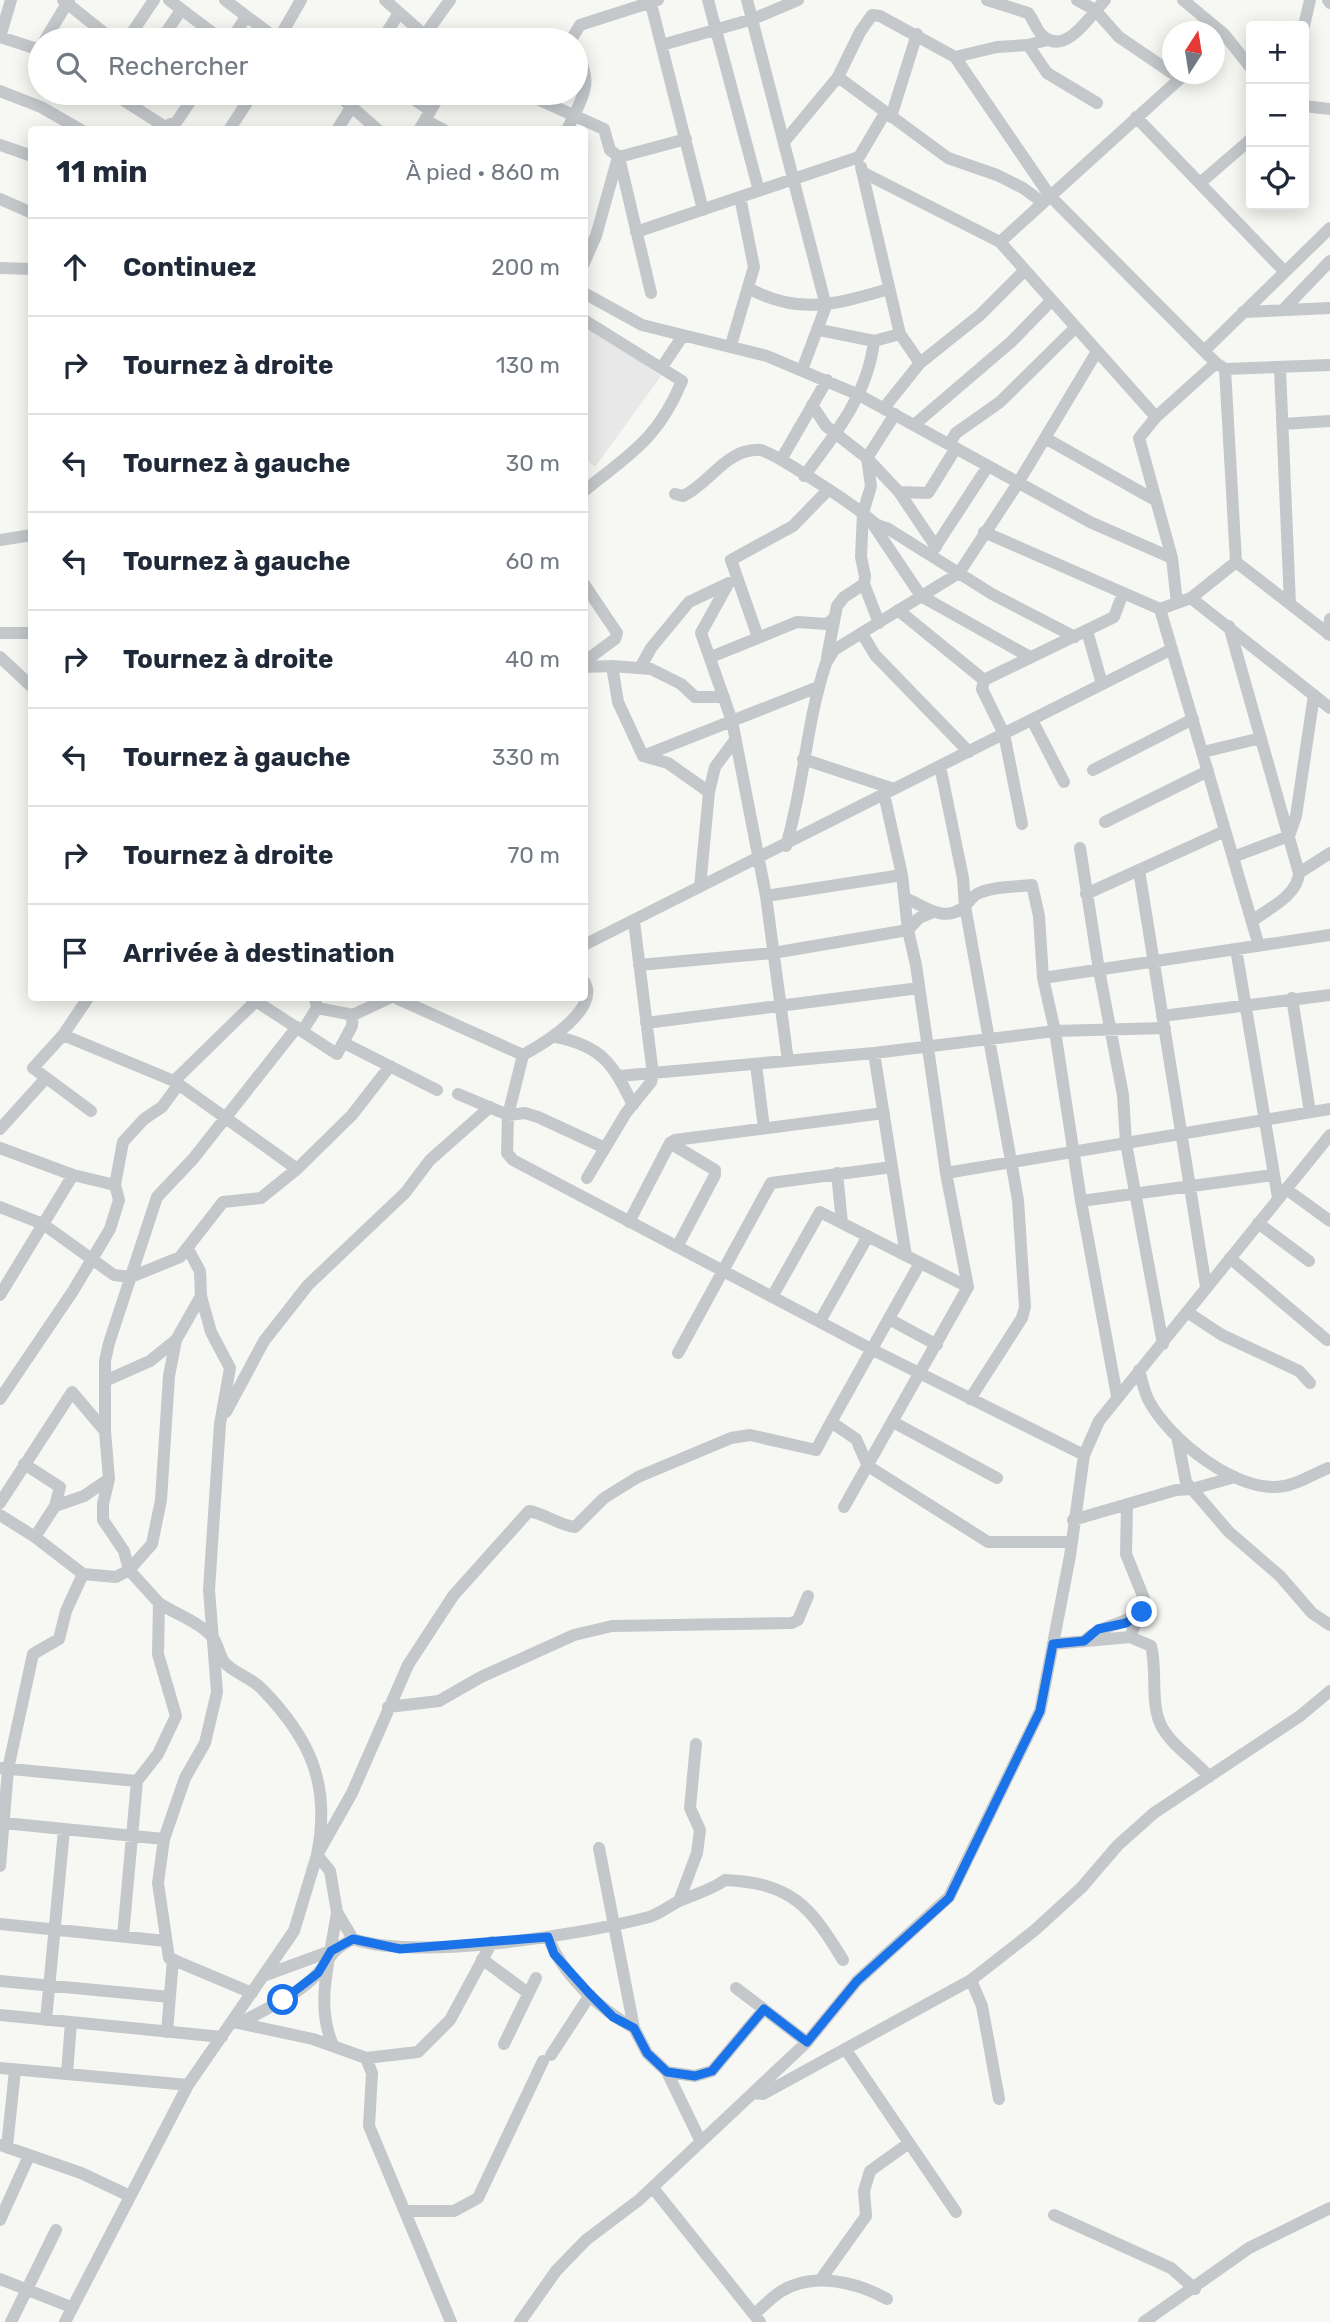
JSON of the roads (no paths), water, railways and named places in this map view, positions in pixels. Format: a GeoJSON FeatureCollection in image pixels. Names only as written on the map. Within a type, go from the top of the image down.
{"type":"FeatureCollection","features":[{"type":"Feature","properties":{"kind":"street"},"geometry":{"type":"LineString","coordinates":[[11,0],[3,15],[0,37],[28,45]]}},
{"type":"Feature","properties":{"kind":"street"},"geometry":{"type":"LineString","coordinates":[[169,0],[206,28]]}},
{"type":"Feature","properties":{"kind":"street"},"geometry":{"type":"LineString","coordinates":[[225,0],[261,28]]}},
{"type":"Feature","properties":{"kind":"street"},"geometry":{"type":"LineString","coordinates":[[285,28],[301,0]]}},
{"type":"Feature","properties":{"kind":"street"},"geometry":{"type":"LineString","coordinates":[[385,0],[416,28]]}},
{"type":"Feature","properties":{"kind":"street"},"geometry":{"type":"LineString","coordinates":[[433,28],[450,0]]}},
{"type":"Feature","properties":{"kind":"street"},"geometry":{"type":"LineString","coordinates":[[708,0],[759,191]]}},
{"type":"Feature","properties":{"kind":"street"},"geometry":{"type":"LineString","coordinates":[[747,0],[827,306],[820,330],[802,370]]}},
{"type":"Feature","properties":{"kind":"street"},"geometry":{"type":"LineString","coordinates":[[662,45],[753,19],[798,0]]}},
{"type":"Feature","properties":{"kind":"street"},"geometry":{"type":"LineString","coordinates":[[988,0],[1028,13],[1047,40]]}},
{"type":"Feature","properties":{"kind":"street"},"geometry":{"type":"LineString","coordinates":[[1077,0],[1095,10],[1119,37],[1162,65]]}},
{"type":"Feature","properties":{"kind":"street"},"geometry":{"type":"LineString","coordinates":[[956,57],[997,47],[1028,45],[1076,35],[1105,0]]}},
{"type":"Feature","properties":{"kind":"street"},"geometry":{"type":"LineString","coordinates":[[1305,21],[1310,0]]}},
{"type":"Feature","properties":{"kind":"street"},"geometry":{"type":"LineString","coordinates":[[51,28],[66,1],[99,28]]}},
{"type":"Feature","properties":{"kind":"street"},"geometry":{"type":"LineString","coordinates":[[578,28],[580,25],[653,1],[704,210]]}},
{"type":"Feature","properties":{"kind":"street"},"geometry":{"type":"LineString","coordinates":[[1188,1],[1210,21]]}},
{"type":"Feature","properties":{"kind":"street"},"geometry":{"type":"LineString","coordinates":[[134,28],[148,3]]}},
{"type":"Feature","properties":{"kind":"street"},"geometry":{"type":"LineString","coordinates":[[168,28],[181,10]]}},
{"type":"Feature","properties":{"kind":"street"},"geometry":{"type":"LineString","coordinates":[[390,28],[399,13]]}},
{"type":"Feature","properties":{"kind":"street"},"geometry":{"type":"LineString","coordinates":[[784,142],[838,78],[860,32],[872,15],[917,34],[956,57],[1046,199],[1221,366],[1280,369],[1330,365]]}},
{"type":"Feature","properties":{"kind":"street"},"geometry":{"type":"LineString","coordinates":[[239,28],[246,17]]}},
{"type":"Feature","properties":{"kind":"street"},"geometry":{"type":"LineString","coordinates":[[636,232],[859,157],[888,115],[917,34]]}},
{"type":"Feature","properties":{"kind":"street"},"geometry":{"type":"LineString","coordinates":[[1225,35],[1246,62]]}},
{"type":"Feature","properties":{"kind":"street"},"geometry":{"type":"LineString","coordinates":[[1028,45],[1047,73],[1097,103]]}},
{"type":"Feature","properties":{"kind":"street"},"geometry":{"type":"LineString","coordinates":[[838,78],[948,158],[997,175],[1046,199]]}},
{"type":"Feature","properties":{"kind":"street"},"geometry":{"type":"LineString","coordinates":[[1000,242],[1169,84]]}},
{"type":"Feature","properties":{"kind":"street"},"geometry":{"type":"LineString","coordinates":[[0,91],[28,102]]}},
{"type":"Feature","properties":{"kind":"street"},"geometry":{"type":"LineString","coordinates":[[36,105],[74,126]]}},
{"type":"Feature","properties":{"kind":"street"},"geometry":{"type":"LineString","coordinates":[[136,105],[170,126]]}},
{"type":"Feature","properties":{"kind":"street"},"geometry":{"type":"LineString","coordinates":[[174,126],[188,105]]}},
{"type":"Feature","properties":{"kind":"street"},"geometry":{"type":"LineString","coordinates":[[232,126],[245,105]]}},
{"type":"Feature","properties":{"kind":"street"},"geometry":{"type":"LineString","coordinates":[[338,126],[344,105]]}},
{"type":"Feature","properties":{"kind":"street"},"geometry":{"type":"LineString","coordinates":[[353,105],[374,126]]}},
{"type":"Feature","properties":{"kind":"street"},"geometry":{"type":"LineString","coordinates":[[413,105],[425,120]]}},
{"type":"Feature","properties":{"kind":"street"},"geometry":{"type":"LineString","coordinates":[[556,105],[604,130],[610,150],[619,157],[651,293]]}},
{"type":"Feature","properties":{"kind":"street"},"geometry":{"type":"LineString","coordinates":[[569,126],[579,105]]}},
{"type":"Feature","properties":{"kind":"street"},"geometry":{"type":"LineString","coordinates":[[1309,107],[1330,109]]}},
{"type":"Feature","properties":{"kind":"street"},"geometry":{"type":"LineString","coordinates":[[1136,117],[1284,272]]}},
{"type":"Feature","properties":{"kind":"street"},"geometry":{"type":"LineString","coordinates":[[619,157],[686,139]]}},
{"type":"Feature","properties":{"kind":"street"},"geometry":{"type":"LineString","coordinates":[[1200,183],[1246,143]]}},
{"type":"Feature","properties":{"kind":"street"},"geometry":{"type":"LineString","coordinates":[[0,145],[28,155]]}},
{"type":"Feature","properties":{"kind":"street"},"geometry":{"type":"LineString","coordinates":[[588,251],[619,157]]}},
{"type":"Feature","properties":{"kind":"street"},"geometry":{"type":"LineString","coordinates":[[859,157],[900,334],[920,363]]}},
{"type":"Feature","properties":{"kind":"street"},"geometry":{"type":"LineString","coordinates":[[862,172],[1000,242],[1156,417]]}},
{"type":"Feature","properties":{"kind":"street"},"geometry":{"type":"LineString","coordinates":[[731,345],[754,259],[740,197]]}},
{"type":"Feature","properties":{"kind":"street"},"geometry":{"type":"LineString","coordinates":[[0,199],[28,211]]}},
{"type":"Feature","properties":{"kind":"street"},"geometry":{"type":"LineString","coordinates":[[1204,351],[1330,228]]}},
{"type":"Feature","properties":{"kind":"street"},"geometry":{"type":"LineString","coordinates":[[1283,310],[1330,261]]}},
{"type":"Feature","properties":{"kind":"street"},"geometry":{"type":"LineString","coordinates":[[0,268],[28,269]]}},
{"type":"Feature","properties":{"kind":"street"},"geometry":{"type":"LineString","coordinates":[[880,623],[864,584],[861,558],[863,513],[871,486],[867,458],[890,411],[920,363],[980,315],[1024,270]]}},
{"type":"Feature","properties":{"kind":"street"},"geometry":{"type":"LineString","coordinates":[[748,288],[778,301],[827,306],[889,289]]}},
{"type":"Feature","properties":{"kind":"street"},"geometry":{"type":"LineString","coordinates":[[588,295],[642,325],[682,337],[731,345],[827,380],[890,411],[1090,522],[1171,558]]}},
{"type":"Feature","properties":{"kind":"street"},"geometry":{"type":"LineString","coordinates":[[914,425],[1012,342],[1051,301]]}},
{"type":"Feature","properties":{"kind":"street"},"geometry":{"type":"LineString","coordinates":[[1243,312],[1330,308]]}},
{"type":"Feature","properties":{"kind":"street"},"geometry":{"type":"LineString","coordinates":[[588,322],[682,380],[669,413],[642,445],[588,485]]}},
{"type":"Feature","properties":{"kind":"street"},"geometry":{"type":"LineString","coordinates":[[899,492],[928,493],[953,446],[956,433],[1000,401],[1075,328]]}},
{"type":"Feature","properties":{"kind":"street"},"geometry":{"type":"LineString","coordinates":[[820,330],[874,341],[900,334]]}},
{"type":"Feature","properties":{"kind":"street"},"geometry":{"type":"LineString","coordinates":[[662,367],[682,337]]}},
{"type":"Feature","properties":{"kind":"street"},"geometry":{"type":"LineString","coordinates":[[804,476],[836,433],[859,395],[872,361],[874,341]]}},
{"type":"Feature","properties":{"kind":"street"},"geometry":{"type":"LineString","coordinates":[[825,663],[834,650],[863,635],[898,610],[960,573],[1097,353]]}},
{"type":"Feature","properties":{"kind":"street"},"geometry":{"type":"LineString","coordinates":[[1177,603],[1171,558],[1139,438],[1156,417],[1221,366]]}},
{"type":"Feature","properties":{"kind":"street"},"geometry":{"type":"LineString","coordinates":[[1221,366],[1236,562],[1329,634]]}},
{"type":"Feature","properties":{"kind":"street"},"geometry":{"type":"LineString","coordinates":[[1280,369],[1290,604]]}},
{"type":"Feature","properties":{"kind":"street"},"geometry":{"type":"LineString","coordinates":[[782,458],[827,380]]}},
{"type":"Feature","properties":{"kind":"street"},"geometry":{"type":"LineString","coordinates":[[812,405],[826,426],[867,458],[899,492],[933,551]]}},
{"type":"Feature","properties":{"kind":"street"},"geometry":{"type":"LineString","coordinates":[[1283,424],[1330,421]]}},
{"type":"Feature","properties":{"kind":"street"},"geometry":{"type":"LineString","coordinates":[[1045,438],[1155,500]]}},
{"type":"Feature","properties":{"kind":"street"},"geometry":{"type":"LineString","coordinates":[[675,494],[683,496],[694,491],[736,455],[747,451],[759,449],[782,458],[804,476],[863,513],[921,596],[1030,657]]}},
{"type":"Feature","properties":{"kind":"street"},"geometry":{"type":"LineString","coordinates":[[933,551],[988,466]]}},
{"type":"Feature","properties":{"kind":"street"},"geometry":{"type":"LineString","coordinates":[[758,638],[733,581],[731,560],[793,526],[827,491]]}},
{"type":"Feature","properties":{"kind":"street"},"geometry":{"type":"LineString","coordinates":[[874,526],[887,528],[933,551],[960,573],[1081,634],[1102,684]]}},
{"type":"Feature","properties":{"kind":"street"},"geometry":{"type":"LineString","coordinates":[[984,532],[1160,609],[1191,598],[1236,562]]}},
{"type":"Feature","properties":{"kind":"street"},"geometry":{"type":"LineString","coordinates":[[0,540],[28,536]]}},
{"type":"Feature","properties":{"kind":"street"},"geometry":{"type":"LineString","coordinates":[[733,581],[701,633],[732,721],[766,896],[788,1061]]}},
{"type":"Feature","properties":{"kind":"street"},"geometry":{"type":"LineString","coordinates":[[640,668],[651,648],[689,602],[733,581]]}},
{"type":"Feature","properties":{"kind":"street"},"geometry":{"type":"LineString","coordinates":[[786,846],[796,813],[803,759],[833,620],[844,597],[864,584]]}},
{"type":"Feature","properties":{"kind":"street"},"geometry":{"type":"LineString","coordinates":[[588,590],[617,633],[615,639],[588,662]]}},
{"type":"Feature","properties":{"kind":"street"},"geometry":{"type":"LineString","coordinates":[[984,680],[1114,617],[1123,593]]}},
{"type":"Feature","properties":{"kind":"street"},"geometry":{"type":"LineString","coordinates":[[1191,598],[1330,708]]}},
{"type":"Feature","properties":{"kind":"street"},"geometry":{"type":"LineString","coordinates":[[1160,609],[1259,946]]}},
{"type":"Feature","properties":{"kind":"street"},"geometry":{"type":"LineString","coordinates":[[898,610],[984,680]]}},
{"type":"Feature","properties":{"kind":"street"},"geometry":{"type":"LineString","coordinates":[[1329,634],[1330,619]]}},
{"type":"Feature","properties":{"kind":"street"},"geometry":{"type":"LineString","coordinates":[[711,657],[797,622],[827,625],[833,620]]}},
{"type":"Feature","properties":{"kind":"street"},"geometry":{"type":"LineString","coordinates":[[1229,626],[1299,873],[1293,890],[1252,921]]}},
{"type":"Feature","properties":{"kind":"street"},"geometry":{"type":"LineString","coordinates":[[0,633],[28,634]]}},
{"type":"Feature","properties":{"kind":"street"},"geometry":{"type":"LineString","coordinates":[[863,635],[875,655],[969,752]]}},
{"type":"Feature","properties":{"kind":"street"},"geometry":{"type":"LineString","coordinates":[[588,943],[786,846],[1172,649]]}},
{"type":"Feature","properties":{"kind":"street"},"geometry":{"type":"LineString","coordinates":[[0,657],[28,684]]}},
{"type":"Feature","properties":{"kind":"street"},"geometry":{"type":"LineString","coordinates":[[588,665],[640,668],[667,675],[695,697],[724,696]]}},
{"type":"Feature","properties":{"kind":"street"},"geometry":{"type":"LineString","coordinates":[[611,666],[618,702],[643,756]]}},
{"type":"Feature","properties":{"kind":"street"},"geometry":{"type":"LineString","coordinates":[[984,680],[982,689],[1004,734],[1022,824]]}},
{"type":"Feature","properties":{"kind":"street"},"geometry":{"type":"LineString","coordinates":[[643,756],[818,687]]}},
{"type":"Feature","properties":{"kind":"street"},"geometry":{"type":"LineString","coordinates":[[1289,836],[1296,816],[1314,695]]}},
{"type":"Feature","properties":{"kind":"street"},"geometry":{"type":"LineString","coordinates":[[1093,769],[1193,719]]}},
{"type":"Feature","properties":{"kind":"street"},"geometry":{"type":"LineString","coordinates":[[1032,720],[1063,782]]}},
{"type":"Feature","properties":{"kind":"street"},"geometry":{"type":"LineString","coordinates":[[1203,752],[1261,738]]}},
{"type":"Feature","properties":{"kind":"street"},"geometry":{"type":"LineString","coordinates":[[700,887],[709,792],[715,767],[735,740]]}},
{"type":"Feature","properties":{"kind":"street"},"geometry":{"type":"LineString","coordinates":[[643,756],[668,762],[709,792]]}},
{"type":"Feature","properties":{"kind":"street"},"geometry":{"type":"LineString","coordinates":[[803,759],[889,792]]}},
{"type":"Feature","properties":{"kind":"street"},"geometry":{"type":"LineString","coordinates":[[940,766],[963,878],[965,906],[1018,1200],[1025,1307],[970,1399]]}},
{"type":"Feature","properties":{"kind":"street"},"geometry":{"type":"LineString","coordinates":[[1105,822],[1208,772]]}},
{"type":"Feature","properties":{"kind":"street"},"geometry":{"type":"LineString","coordinates":[[844,1507],[922,1374],[968,1287],[946,1173],[889,792]]}},
{"type":"Feature","properties":{"kind":"street"},"geometry":{"type":"LineString","coordinates":[[1086,894],[1225,831]]}},
{"type":"Feature","properties":{"kind":"street"},"geometry":{"type":"LineString","coordinates":[[1233,857],[1289,836]]}},
{"type":"Feature","properties":{"kind":"street"},"geometry":{"type":"LineString","coordinates":[[1080,848],[1098,970],[1123,1095],[1126,1143],[1163,1343]]}},
{"type":"Feature","properties":{"kind":"street"},"geometry":{"type":"LineString","coordinates":[[1299,873],[1330,853]]}},
{"type":"Feature","properties":{"kind":"street"},"geometry":{"type":"LineString","coordinates":[[1139,870],[1206,1287]]}},
{"type":"Feature","properties":{"kind":"street"},"geometry":{"type":"LineString","coordinates":[[766,896],[902,875]]}},
{"type":"Feature","properties":{"kind":"street"},"geometry":{"type":"LineString","coordinates":[[639,965],[773,953],[908,930],[919,918],[931,913],[951,913],[965,906],[975,895],[988,890],[1032,885],[1039,916],[1043,978],[1055,1031],[1081,1201],[1117,1396]]}},
{"type":"Feature","properties":{"kind":"street"},"geometry":{"type":"LineString","coordinates":[[905,898],[931,913]]}},
{"type":"Feature","properties":{"kind":"street"},"geometry":{"type":"LineString","coordinates":[[587,1178],[653,1075],[634,920]]}},
{"type":"Feature","properties":{"kind":"street"},"geometry":{"type":"LineString","coordinates":[[1043,978],[1330,934]]}},
{"type":"Feature","properties":{"kind":"street"},"geometry":{"type":"LineString","coordinates":[[1236,949],[1273,1175],[1282,1194],[1330,1221]]}},
{"type":"Feature","properties":{"kind":"street"},"geometry":{"type":"LineString","coordinates":[[646,1023],[919,988]]}},
{"type":"Feature","properties":{"kind":"street"},"geometry":{"type":"LineString","coordinates":[[619,1076],[756,1065],[1055,1031],[1164,1022],[1245,1004],[1330,995]]}},
{"type":"Feature","properties":{"kind":"street"},"geometry":{"type":"LineString","coordinates":[[1292,998],[1310,1112]]}},
{"type":"Feature","properties":{"kind":"street"},"geometry":{"type":"LineString","coordinates":[[86,1001],[63,1035],[33,1068],[91,1111]]}},
{"type":"Feature","properties":{"kind":"street"},"geometry":{"type":"LineString","coordinates":[[0,1399],[4,1382],[73,1292],[110,1228],[119,1200],[114,1185],[122,1142],[144,1119],[162,1107],[177,1083],[251,1001]]}},
{"type":"Feature","properties":{"kind":"street"},"geometry":{"type":"LineString","coordinates":[[256,1001],[337,1054],[344,1043],[353,1015]]}},
{"type":"Feature","properties":{"kind":"street"},"geometry":{"type":"LineString","coordinates":[[65,2322],[188,2085],[222,2037],[236,2023],[252,1993],[294,1931],[322,1831],[316,1772],[304,1740],[263,1689],[225,1663],[212,1637],[159,1603],[129,1570],[124,1551],[103,1520],[103,1504],[109,1479],[105,1381],[109,1343],[158,1197],[193,1159],[225,1116],[300,1029],[316,1002],[353,1015],[383,1001]]}},
{"type":"Feature","properties":{"kind":"street"},"geometry":{"type":"LineString","coordinates":[[403,1001],[523,1055]]}},
{"type":"Feature","properties":{"kind":"street"},"geometry":{"type":"LineString","coordinates":[[587,1001],[556,1037],[523,1055],[508,1115],[507,1153],[513,1160],[873,1350],[1084,1455]]}},
{"type":"Feature","properties":{"kind":"street"},"geometry":{"type":"LineString","coordinates":[[63,1035],[177,1083],[297,1169]]}},
{"type":"Feature","properties":{"kind":"street"},"geometry":{"type":"LineString","coordinates":[[556,1037],[588,1045],[603,1055],[619,1076],[633,1105]]}},
{"type":"Feature","properties":{"kind":"street"},"geometry":{"type":"LineString","coordinates":[[344,1043],[437,1090]]}},
{"type":"Feature","properties":{"kind":"street"},"geometry":{"type":"LineString","coordinates":[[874,1053],[906,1256]]}},
{"type":"Feature","properties":{"kind":"street"},"geometry":{"type":"LineString","coordinates":[[756,1065],[764,1128]]}},
{"type":"Feature","properties":{"kind":"street"},"geometry":{"type":"LineString","coordinates":[[0,1207],[43,1224],[114,1275],[131,1277],[162,1267],[180,1258],[223,1202],[261,1198],[297,1169],[352,1115],[390,1066]]}},
{"type":"Feature","properties":{"kind":"street"},"geometry":{"type":"LineString","coordinates":[[0,1129],[46,1078]]}},
{"type":"Feature","properties":{"kind":"street"},"geometry":{"type":"LineString","coordinates":[[458,1094],[508,1115],[525,1113],[538,1117],[605,1148]]}},
{"type":"Feature","properties":{"kind":"street"},"geometry":{"type":"LineString","coordinates":[[220,1424],[264,1341],[307,1285],[405,1193],[429,1160],[490,1107]]}},
{"type":"Feature","properties":{"kind":"street"},"geometry":{"type":"LineString","coordinates":[[946,1173],[1330,1109]]}},
{"type":"Feature","properties":{"kind":"street"},"geometry":{"type":"LineString","coordinates":[[670,1143],[702,1136],[884,1113]]}},
{"type":"Feature","properties":{"kind":"street"},"geometry":{"type":"LineString","coordinates":[[520,2322],[556,2272],[586,2240],[653,2188],[807,2042],[857,1981],[949,1898],[1040,1711],[1072,1542],[1084,1455],[1099,1421],[1330,1135]]}},
{"type":"Feature","properties":{"kind":"street"},"geometry":{"type":"LineString","coordinates":[[699,1160],[702,1136]]}},
{"type":"Feature","properties":{"kind":"street"},"geometry":{"type":"LineString","coordinates":[[629,1223],[670,1143]]}},
{"type":"Feature","properties":{"kind":"street"},"geometry":{"type":"LineString","coordinates":[[670,1143],[715,1170],[715,1175],[677,1247]]}},
{"type":"Feature","properties":{"kind":"street"},"geometry":{"type":"LineString","coordinates":[[0,1148],[73,1175],[114,1185]]}},
{"type":"Feature","properties":{"kind":"street"},"geometry":{"type":"LineString","coordinates":[[678,1353],[771,1183],[892,1167]]}},
{"type":"Feature","properties":{"kind":"street"},"geometry":{"type":"LineString","coordinates":[[837,1173],[842,1223]]}},
{"type":"Feature","properties":{"kind":"street"},"geometry":{"type":"LineString","coordinates":[[0,1295],[73,1175]]}},
{"type":"Feature","properties":{"kind":"street"},"geometry":{"type":"LineString","coordinates":[[1081,1201],[1273,1175]]}},
{"type":"Feature","properties":{"kind":"street"},"geometry":{"type":"LineString","coordinates":[[772,1297],[820,1212],[968,1287]]}},
{"type":"Feature","properties":{"kind":"street"},"geometry":{"type":"LineString","coordinates":[[1258,1223],[1309,1261]]}},
{"type":"Feature","properties":{"kind":"street"},"geometry":{"type":"LineString","coordinates":[[820,1321],[868,1236]]}},
{"type":"Feature","properties":{"kind":"street"},"geometry":{"type":"LineString","coordinates":[[188,1249],[200,1271],[201,1296],[211,1332],[230,1368],[220,1424],[209,1590],[217,1692],[205,1743],[185,1778],[164,1839],[159,1883],[169,1958],[252,1993]]}},
{"type":"Feature","properties":{"kind":"street"},"geometry":{"type":"LineString","coordinates":[[1230,1258],[1327,1340]]}},
{"type":"Feature","properties":{"kind":"street"},"geometry":{"type":"LineString","coordinates":[[317,1855],[352,1793],[408,1665],[453,1597],[529,1511],[545,1514],[562,1526],[575,1527],[604,1498],[638,1477],[732,1438],[750,1435],[816,1450],[920,1262]]}},
{"type":"Feature","properties":{"kind":"street"},"geometry":{"type":"LineString","coordinates":[[0,1515],[36,1537],[83,1574],[116,1577],[129,1570],[152,1544],[161,1500],[169,1376],[176,1340],[201,1296]]}},
{"type":"Feature","properties":{"kind":"street"},"geometry":{"type":"LineString","coordinates":[[1187,1312],[1222,1335],[1299,1371],[1310,1383]]}},
{"type":"Feature","properties":{"kind":"street"},"geometry":{"type":"LineString","coordinates":[[890,1319],[937,1345]]}},
{"type":"Feature","properties":{"kind":"street"},"geometry":{"type":"LineString","coordinates":[[105,1381],[150,1361],[176,1340]]}},
{"type":"Feature","properties":{"kind":"street"},"geometry":{"type":"LineString","coordinates":[[1139,1370],[1148,1399],[1177,1436],[1211,1463],[1236,1477],[1262,1486],[1285,1486],[1328,1468]]}},
{"type":"Feature","properties":{"kind":"street"},"geometry":{"type":"LineString","coordinates":[[0,1503],[72,1392],[105,1432]]}},
{"type":"Feature","properties":{"kind":"street"},"geometry":{"type":"LineString","coordinates":[[831,1422],[856,1439],[868,1466],[988,1542],[1072,1542]]}},
{"type":"Feature","properties":{"kind":"street"},"geometry":{"type":"LineString","coordinates":[[893,1422],[997,1478]]}},
{"type":"Feature","properties":{"kind":"street"},"geometry":{"type":"LineString","coordinates":[[1177,1436],[1186,1482],[1228,1532],[1280,1576],[1312,1613],[1330,1625]]}},
{"type":"Feature","properties":{"kind":"street"},"geometry":{"type":"LineString","coordinates":[[24,1464],[60,1487],[55,1506],[36,1537]]}},
{"type":"Feature","properties":{"kind":"street"},"geometry":{"type":"LineString","coordinates":[[1073,1520],[1176,1490],[1192,1489],[1236,1477]]}},
{"type":"Feature","properties":{"kind":"street"},"geometry":{"type":"LineString","coordinates":[[55,1506],[84,1496],[109,1479]]}},
{"type":"Feature","properties":{"kind":"street"},"geometry":{"type":"LineString","coordinates":[[1127,1505],[1126,1554],[1145,1601],[1130,1637]]}},
{"type":"Feature","properties":{"kind":"street"},"geometry":{"type":"LineString","coordinates":[[0,1866],[4,1824],[4,1768],[33,1654],[59,1639],[66,1611],[83,1574]]}},
{"type":"Feature","properties":{"kind":"street"},"geometry":{"type":"LineString","coordinates":[[388,1707],[439,1701],[481,1677],[574,1635],[612,1626],[650,1623],[785,1624],[798,1620],[808,1596]]}},
{"type":"Feature","properties":{"kind":"street"},"geometry":{"type":"LineString","coordinates":[[122,1936],[137,1781],[158,1754],[176,1716],[158,1654],[159,1603]]}},
{"type":"Feature","properties":{"kind":"street"},"geometry":{"type":"LineString","coordinates":[[1084,1641],[1098,1629],[1126,1623],[1142,1612]]}},
{"type":"Feature","properties":{"kind":"street"},"geometry":{"type":"LineString","coordinates":[[1053,1644],[1130,1637],[1151,1646],[1161,1727],[1177,1747],[1209,1777]]}},
{"type":"Feature","properties":{"kind":"street"},"geometry":{"type":"LineString","coordinates":[[752,2093],[763,2094],[971,1980],[1035,1930],[1153,1813],[1300,1716],[1330,1691]]}},
{"type":"Feature","properties":{"kind":"street"},"geometry":{"type":"LineString","coordinates":[[679,1901],[697,1853],[700,1830],[690,1808],[696,1744]]}},
{"type":"Feature","properties":{"kind":"street"},"geometry":{"type":"LineString","coordinates":[[4,1768],[137,1781]]}},
{"type":"Feature","properties":{"kind":"street"},"geometry":{"type":"LineString","coordinates":[[4,1824],[164,1839]]}},
{"type":"Feature","properties":{"kind":"street"},"geometry":{"type":"LineString","coordinates":[[46,2020],[64,1830]]}},
{"type":"Feature","properties":{"kind":"street"},"geometry":{"type":"LineString","coordinates":[[599,1849],[634,2028],[647,2053],[667,2072],[701,2142]]}},
{"type":"Feature","properties":{"kind":"street"},"geometry":{"type":"LineString","coordinates":[[317,1855],[330,1871],[337,1912],[323,2000],[324,2027],[333,2045]]}},
{"type":"Feature","properties":{"kind":"street"},"geometry":{"type":"LineString","coordinates":[[263,1976],[331,1951],[353,1939],[400,1949],[548,1937],[612,1925],[652,1916],[679,1901],[710,1891],[725,1880],[751,1882],[784,1891],[798,1900],[823,1928],[843,1961]]}},
{"type":"Feature","properties":{"kind":"street"},"geometry":{"type":"LineString","coordinates":[[337,1912],[353,1939]]}},
{"type":"Feature","properties":{"kind":"street"},"geometry":{"type":"LineString","coordinates":[[0,1924],[166,1941]]}},
{"type":"Feature","properties":{"kind":"street"},"geometry":{"type":"LineString","coordinates":[[548,1937],[554,1954],[590,1994],[613,2017],[634,2028]]}},
{"type":"Feature","properties":{"kind":"street"},"geometry":{"type":"LineString","coordinates":[[236,2023],[333,2045],[366,2058],[418,2052],[450,2020],[492,1942]]}},
{"type":"Feature","properties":{"kind":"street"},"geometry":{"type":"LineString","coordinates":[[236,2023],[283,2000],[318,1973],[331,1951]]}},
{"type":"Feature","properties":{"kind":"street"},"geometry":{"type":"LineString","coordinates":[[167,2032],[173,1959]]}},
{"type":"Feature","properties":{"kind":"street"},"geometry":{"type":"LineString","coordinates":[[482,1959],[528,1993]]}},
{"type":"Feature","properties":{"kind":"street"},"geometry":{"type":"LineString","coordinates":[[504,2044],[536,1978]]}},
{"type":"Feature","properties":{"kind":"street"},"geometry":{"type":"LineString","coordinates":[[971,1980],[982,2006],[999,2099]]}},
{"type":"Feature","properties":{"kind":"street"},"geometry":{"type":"LineString","coordinates":[[0,1981],[170,1997]]}},
{"type":"Feature","properties":{"kind":"street"},"geometry":{"type":"LineString","coordinates":[[736,1988],[807,2042]]}},
{"type":"Feature","properties":{"kind":"street"},"geometry":{"type":"LineString","coordinates":[[406,2211],[454,2211],[478,2198],[547,2058],[590,1994]]}},
{"type":"Feature","properties":{"kind":"street"},"geometry":{"type":"LineString","coordinates":[[667,2072],[695,2076],[712,2071],[764,2009]]}},
{"type":"Feature","properties":{"kind":"street"},"geometry":{"type":"LineString","coordinates":[[0,2015],[222,2037]]}},
{"type":"Feature","properties":{"kind":"street"},"geometry":{"type":"LineString","coordinates":[[66,2074],[71,2022]]}},
{"type":"Feature","properties":{"kind":"street"},"geometry":{"type":"LineString","coordinates":[[846,2050],[956,2213]]}},
{"type":"Feature","properties":{"kind":"street"},"geometry":{"type":"LineString","coordinates":[[366,2058],[372,2073],[369,2126],[451,2322]]}},
{"type":"Feature","properties":{"kind":"street"},"geometry":{"type":"LineString","coordinates":[[0,2068],[188,2085]]}},
{"type":"Feature","properties":{"kind":"street"},"geometry":{"type":"LineString","coordinates":[[15,2070],[4,2146],[81,2173],[130,2196]]}},
{"type":"Feature","properties":{"kind":"street"},"geometry":{"type":"LineString","coordinates":[[821,2279],[866,2216],[864,2191],[870,2171],[909,2143]]}},
{"type":"Feature","properties":{"kind":"street"},"geometry":{"type":"LineString","coordinates":[[0,2220],[29,2156]]}},
{"type":"Feature","properties":{"kind":"street"},"geometry":{"type":"LineString","coordinates":[[653,2188],[757,2318],[782,2290],[821,2279],[869,2289],[887,2299]]}},
{"type":"Feature","properties":{"kind":"street"},"geometry":{"type":"LineString","coordinates":[[1144,2322],[1195,2289],[1249,2248],[1330,2208]]}},
{"type":"Feature","properties":{"kind":"street"},"geometry":{"type":"LineString","coordinates":[[1054,2215],[1171,2268],[1195,2289]]}},
{"type":"Feature","properties":{"kind":"street"},"geometry":{"type":"LineString","coordinates":[[10,2322],[56,2230]]}},
{"type":"Feature","properties":{"kind":"street"},"geometry":{"type":"LineString","coordinates":[[0,2279],[71,2307]]}}]}
